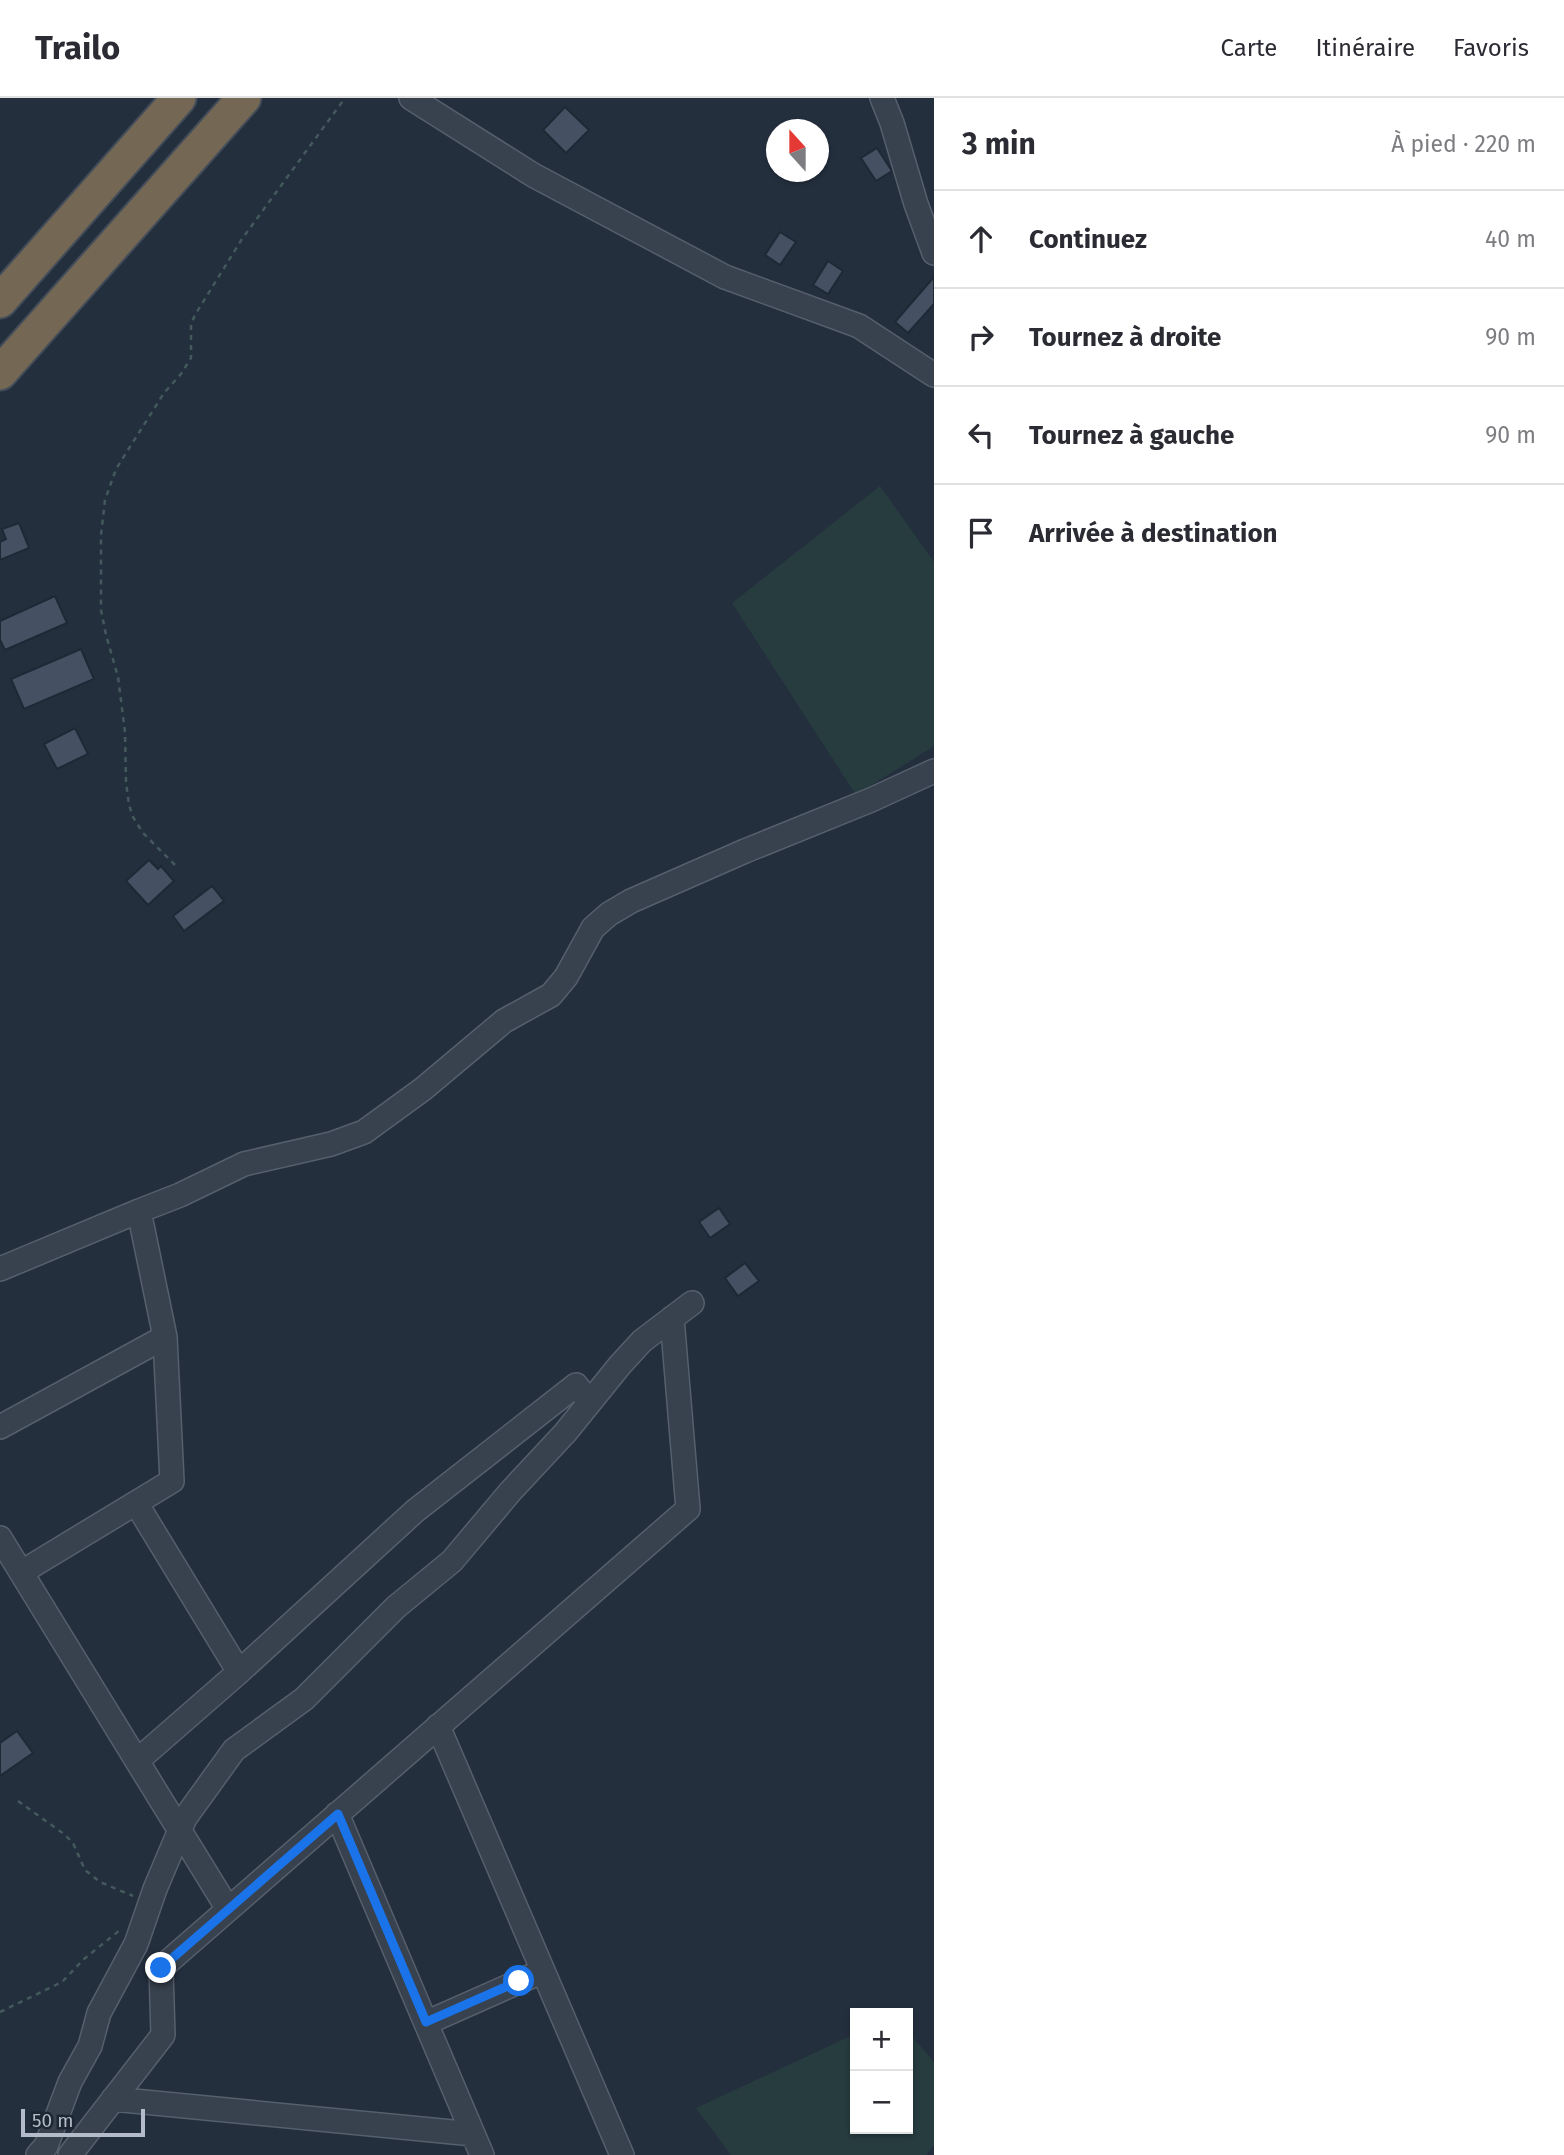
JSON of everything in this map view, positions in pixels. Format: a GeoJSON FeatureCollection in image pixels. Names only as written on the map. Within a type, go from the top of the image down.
{"type":"FeatureCollection","features":[{"type":"Feature","properties":{"kind":"highway"},"geometry":{"type":"LineString","coordinates":[[0,301],[179,98]]}},
{"type":"Feature","properties":{"kind":"highway"},"geometry":{"type":"LineString","coordinates":[[0,373],[244,98]]}},
{"type":"Feature","properties":{"kind":"street"},"geometry":{"type":"LineString","coordinates":[[411,98],[533,175],[725,277],[859,326],[934,375]]}},
{"type":"Feature","properties":{"kind":"street"},"geometry":{"type":"LineString","coordinates":[[882,98],[934,253]]}},
{"type":"Feature","properties":{"kind":"street"},"geometry":{"type":"LineString","coordinates":[[0,1269],[180,1195],[244,1164],[331,1144],[364,1132],[423,1089],[504,1021],[551,995],[566,977],[593,929],[609,914],[657,889],[934,771]]}},
{"type":"Feature","properties":{"kind":"street"},"geometry":{"type":"LineString","coordinates":[[22,1572],[173,1481],[165,1337],[139,1211]]}},
{"type":"Feature","properties":{"kind":"street"},"geometry":{"type":"LineString","coordinates":[[38,2155],[46,2146],[70,2082],[90,2046],[99,2013],[136,1944],[185,1818],[234,1750],[304,1699],[396,1606],[453,1560],[642,1341],[692,1303]]}},
{"type":"Feature","properties":{"kind":"street"},"geometry":{"type":"LineString","coordinates":[[70,2155],[163,2035],[161,1968],[688,1508],[672,1318]]}},
{"type":"Feature","properties":{"kind":"street"},"geometry":{"type":"LineString","coordinates":[[0,1427],[165,1337]]}},
{"type":"Feature","properties":{"kind":"street"},"geometry":{"type":"LineString","coordinates":[[137,1761],[415,1511],[576,1385],[590,1402]]}},
{"type":"Feature","properties":{"kind":"street"},"geometry":{"type":"LineString","coordinates":[[136,1503],[239,1672]]}},
{"type":"Feature","properties":{"kind":"street"},"geometry":{"type":"LineString","coordinates":[[0,1538],[228,1909]]}},
{"type":"Feature","properties":{"kind":"street"},"geometry":{"type":"LineString","coordinates":[[438,1726],[622,2155]]}},
{"type":"Feature","properties":{"kind":"street"},"geometry":{"type":"LineString","coordinates":[[113,2099],[477,2145],[338,1814]]}},
{"type":"Feature","properties":{"kind":"street"},"geometry":{"type":"LineString","coordinates":[[426,2022],[543,1971]]}},
{"type":"Feature","properties":{"kind":"path"},"geometry":{"type":"LineString","coordinates":[[175,865],[143,833],[129,805],[125,732],[118,677],[101,610],[101,535],[105,500],[116,469],[163,393],[181,374],[191,358],[191,324],[195,315],[242,239],[345,98]]}},
{"type":"Feature","properties":{"kind":"path"},"geometry":{"type":"LineString","coordinates":[[0,2012],[62,1982],[84,1959],[148,1908],[134,1896],[100,1882],[85,1870],[73,1843],[64,1833],[18,1801]]}},
{"type":"Feature","properties":{"kind":"green space"},"geometry":{"type":"Polygon","coordinates":[[[880,486],[934,562],[934,746],[856,795],[732,603],[880,486]]]}},
{"type":"Feature","properties":{"kind":"green space"},"geometry":{"type":"Polygon","coordinates":[[[850,2036],[850,2134],[913,2134],[913,2038],[934,2062],[934,2145],[926,2155],[731,2155],[696,2108],[850,2036]]]}},
{"type":"Feature","properties":{"kind":"building"},"geometry":{"type":"Polygon","coordinates":[[[565,107],[589,130],[566,153],[543,130],[565,107]]]}},
{"type":"Feature","properties":{"kind":"building"},"geometry":{"type":"Polygon","coordinates":[[[877,148],[892,171],[876,181],[861,158],[877,148]]]}},
{"type":"Feature","properties":{"kind":"building"},"geometry":{"type":"Polygon","coordinates":[[[780,232],[796,242],[780,265],[765,255],[780,232]]]}},
{"type":"Feature","properties":{"kind":"building"},"geometry":{"type":"Polygon","coordinates":[[[828,261],[843,271],[828,294],[813,285],[828,261]]]}},
{"type":"Feature","properties":{"kind":"building"},"geometry":{"type":"Polygon","coordinates":[[[934,277],[934,304],[908,333],[895,322],[934,277]]]}},
{"type":"Feature","properties":{"kind":"building"},"geometry":{"type":"Polygon","coordinates":[[[19,523],[29,548],[0,560],[0,542],[6,539],[2,529],[19,523]]]}},
{"type":"Feature","properties":{"kind":"building"},"geometry":{"type":"Polygon","coordinates":[[[55,596],[67,623],[5,650],[0,640],[0,621],[55,596]]]}},
{"type":"Feature","properties":{"kind":"building"},"geometry":{"type":"Polygon","coordinates":[[[81,649],[94,679],[24,709],[11,679],[81,649]]]}},
{"type":"Feature","properties":{"kind":"building"},"geometry":{"type":"Polygon","coordinates":[[[75,728],[88,754],[57,769],[44,744],[75,728]]]}},
{"type":"Feature","properties":{"kind":"building"},"geometry":{"type":"Polygon","coordinates":[[[149,860],[158,869],[161,866],[174,881],[148,905],[126,881],[149,860]]]}},
{"type":"Feature","properties":{"kind":"building"},"geometry":{"type":"Polygon","coordinates":[[[212,886],[224,901],[184,931],[173,916],[212,886]]]}},
{"type":"Feature","properties":{"kind":"building"},"geometry":{"type":"Polygon","coordinates":[[[719,1208],[730,1224],[710,1238],[699,1222],[719,1208]]]}},
{"type":"Feature","properties":{"kind":"building"},"geometry":{"type":"Polygon","coordinates":[[[745,1263],[759,1281],[738,1296],[725,1278],[745,1263]]]}},
{"type":"Feature","properties":{"kind":"building"},"geometry":{"type":"Polygon","coordinates":[[[17,1731],[33,1753],[0,1776],[0,1743],[17,1731]]]}},
{"type":"Feature","properties":{"kind":"route"},"geometry":{"type":"LineString","coordinates":[[161,1968],[338,1814],[426,2022],[519,1981]]}}]}
